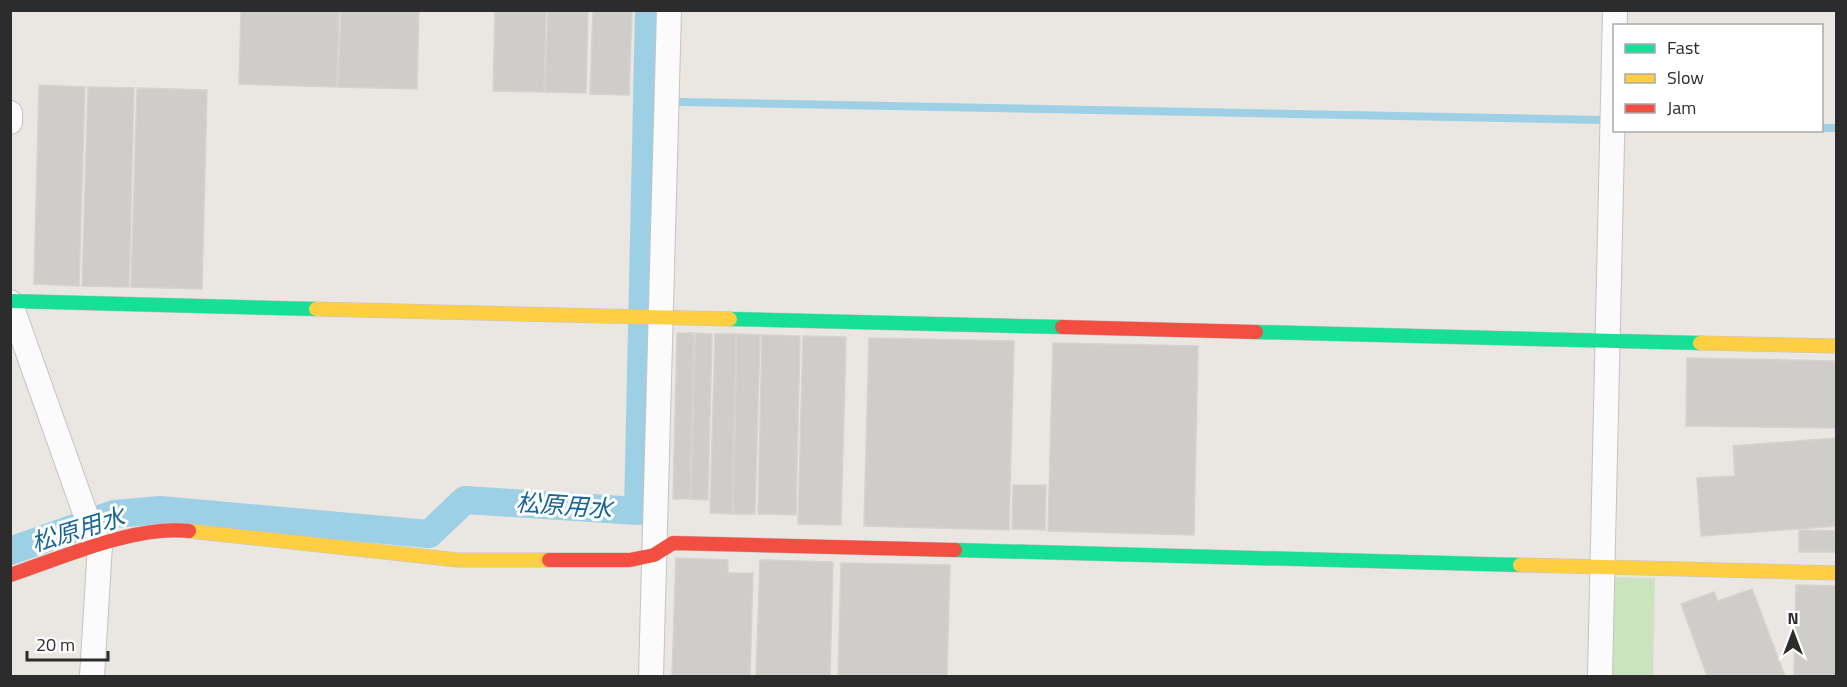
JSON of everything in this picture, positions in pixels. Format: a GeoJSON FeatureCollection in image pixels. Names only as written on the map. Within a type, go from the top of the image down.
{"type":"FeatureCollection","features":[{"type":"Feature","properties":{"kind":"street"},"geometry":{"type":"LineString","coordinates":[[651,676],[669,10]]}},
{"type":"Feature","properties":{"kind":"street"},"geometry":{"type":"LineString","coordinates":[[1600,676],[1613,93]]}},
{"type":"Feature","properties":{"kind":"street"},"geometry":{"type":"LineString","coordinates":[[10,113],[10,122]]}},
{"type":"Feature","properties":{"kind":"street"},"geometry":{"type":"LineString","coordinates":[[92,676],[100,545],[84,510],[10,302],[1836,346]]}},
{"type":"Feature","properties":{"kind":"street"},"geometry":{"type":"LineString","coordinates":[[10,575],[100,545],[141,534],[176,530],[458,560],[630,560],[654,555],[673,543],[1602,569],[1836,573]]}},
{"type":"Feature","properties":{"kind":"green space"},"geometry":{"type":"Polygon","coordinates":[[[1610,577],[1655,578],[1653,676],[1608,676],[1610,577]]]}},
{"type":"Feature","properties":{"kind":"building"},"geometry":{"type":"Polygon","coordinates":[[[241,10],[339,10],[337,87],[239,84],[241,10]]]}},
{"type":"Feature","properties":{"kind":"building"},"geometry":{"type":"Polygon","coordinates":[[[341,10],[419,10],[417,89],[338,87],[341,10]]]}},
{"type":"Feature","properties":{"kind":"building"},"geometry":{"type":"Polygon","coordinates":[[[495,10],[546,10],[544,92],[493,91],[495,10]]]}},
{"type":"Feature","properties":{"kind":"building"},"geometry":{"type":"Polygon","coordinates":[[[548,10],[588,10],[586,93],[545,92],[548,10]]]}},
{"type":"Feature","properties":{"kind":"building"},"geometry":{"type":"Polygon","coordinates":[[[593,10],[632,10],[629,95],[590,94],[593,10]]]}},
{"type":"Feature","properties":{"kind":"building"},"geometry":{"type":"Polygon","coordinates":[[[39,85],[85,87],[79,286],[34,284],[39,85]]]}},
{"type":"Feature","properties":{"kind":"building"},"geometry":{"type":"Polygon","coordinates":[[[88,87],[134,88],[129,287],[82,286],[88,87]]]}},
{"type":"Feature","properties":{"kind":"building"},"geometry":{"type":"Polygon","coordinates":[[[137,88],[207,90],[202,289],[131,287],[137,88]]]}},
{"type":"Feature","properties":{"kind":"building"},"geometry":{"type":"Polygon","coordinates":[[[677,333],[694,333],[690,499],[673,499],[677,333]]]}},
{"type":"Feature","properties":{"kind":"building"},"geometry":{"type":"Polygon","coordinates":[[[695,333],[712,334],[708,500],[691,499],[695,333]]]}},
{"type":"Feature","properties":{"kind":"building"},"geometry":{"type":"Polygon","coordinates":[[[715,334],[736,334],[732,514],[710,513],[715,334]]]}},
{"type":"Feature","properties":{"kind":"building"},"geometry":{"type":"Polygon","coordinates":[[[737,334],[760,335],[755,514],[733,514],[737,334]]]}},
{"type":"Feature","properties":{"kind":"building"},"geometry":{"type":"Polygon","coordinates":[[[762,335],[800,336],[796,515],[758,514],[762,335]]]}},
{"type":"Feature","properties":{"kind":"building"},"geometry":{"type":"Polygon","coordinates":[[[803,336],[846,337],[841,525],[798,524],[803,336]]]}},
{"type":"Feature","properties":{"kind":"building"},"geometry":{"type":"Polygon","coordinates":[[[869,338],[1014,341],[1009,530],[864,526],[869,338]]]}},
{"type":"Feature","properties":{"kind":"building"},"geometry":{"type":"Polygon","coordinates":[[[1053,343],[1198,346],[1194,535],[1048,531],[1053,343]]]}},
{"type":"Feature","properties":{"kind":"building"},"geometry":{"type":"Polygon","coordinates":[[[1687,358],[1836,361],[1836,428],[1686,426],[1687,358]]]}},
{"type":"Feature","properties":{"kind":"building"},"geometry":{"type":"Polygon","coordinates":[[[1836,438],[1836,526],[1701,536],[1697,478],[1735,476],[1733,446],[1836,438]]]}},
{"type":"Feature","properties":{"kind":"building"},"geometry":{"type":"Polygon","coordinates":[[[1013,485],[1046,485],[1045,530],[1012,529],[1013,485]]]}},
{"type":"Feature","properties":{"kind":"building"},"geometry":{"type":"Polygon","coordinates":[[[1799,530],[1836,531],[1836,552],[1799,552],[1799,530]]]}},
{"type":"Feature","properties":{"kind":"building"},"geometry":{"type":"Polygon","coordinates":[[[676,558],[728,560],[728,573],[753,573],[750,676],[672,676],[676,558]]]}},
{"type":"Feature","properties":{"kind":"building"},"geometry":{"type":"Polygon","coordinates":[[[760,560],[833,562],[830,676],[756,676],[760,560]]]}},
{"type":"Feature","properties":{"kind":"building"},"geometry":{"type":"Polygon","coordinates":[[[841,563],[950,565],[947,676],[838,676],[841,563]]]}},
{"type":"Feature","properties":{"kind":"building"},"geometry":{"type":"Polygon","coordinates":[[[1796,585],[1836,586],[1836,676],[1794,676],[1796,585]]]}},
{"type":"Feature","properties":{"kind":"building"},"geometry":{"type":"Polygon","coordinates":[[[1752,589],[1785,676],[1707,676],[1681,604],[1714,592],[1718,601],[1752,589]]]}},
{"type":"Feature","properties":{"kind":"waterway","name":"松原用水"},"geometry":{"type":"LineString","coordinates":[[10,551],[114,514],[160,510],[429,534],[465,500],[638,511],[649,10]]}},
{"type":"Feature","properties":{"kind":"waterway"},"geometry":{"type":"LineString","coordinates":[[681,102],[1603,120]]}},
{"type":"Feature","properties":{"kind":"waterway"},"geometry":{"type":"LineString","coordinates":[[1823,128],[1836,128]]}},
{"type":"Feature","properties":{"kind":"waterway"},"geometry":{"type":"LineString","coordinates":[[638,511],[652,521]]}},
{"type":"Feature","properties":{"kind":"traffic: fast"},"geometry":{"type":"LineString","coordinates":[[10,301],[316,309]]}},
{"type":"Feature","properties":{"kind":"traffic: fast"},"geometry":{"type":"LineString","coordinates":[[730,319],[1062,327]]}},
{"type":"Feature","properties":{"kind":"traffic: fast"},"geometry":{"type":"LineString","coordinates":[[1256,332],[1700,343]]}},
{"type":"Feature","properties":{"kind":"traffic: fast"},"geometry":{"type":"LineString","coordinates":[[955,550],[1520,565]]}},
{"type":"Feature","properties":{"kind":"traffic: slow"},"geometry":{"type":"LineString","coordinates":[[316,309],[730,319]]}},
{"type":"Feature","properties":{"kind":"traffic: slow"},"geometry":{"type":"LineString","coordinates":[[1700,343],[1836,346]]}},
{"type":"Feature","properties":{"kind":"traffic: slow"},"geometry":{"type":"LineString","coordinates":[[189,531],[458,560],[549,560]]}},
{"type":"Feature","properties":{"kind":"traffic: slow"},"geometry":{"type":"LineString","coordinates":[[1520,565],[1836,573]]}},
{"type":"Feature","properties":{"kind":"traffic: jam"},"geometry":{"type":"LineString","coordinates":[[1062,327],[1256,332]]}},
{"type":"Feature","properties":{"kind":"traffic: jam"},"geometry":{"type":"LineString","coordinates":[[10,575],[98,544],[122,538],[168,530],[189,531]]}},
{"type":"Feature","properties":{"kind":"traffic: jam"},"geometry":{"type":"LineString","coordinates":[[549,560],[630,560],[654,555],[673,543],[955,550]]}}]}
